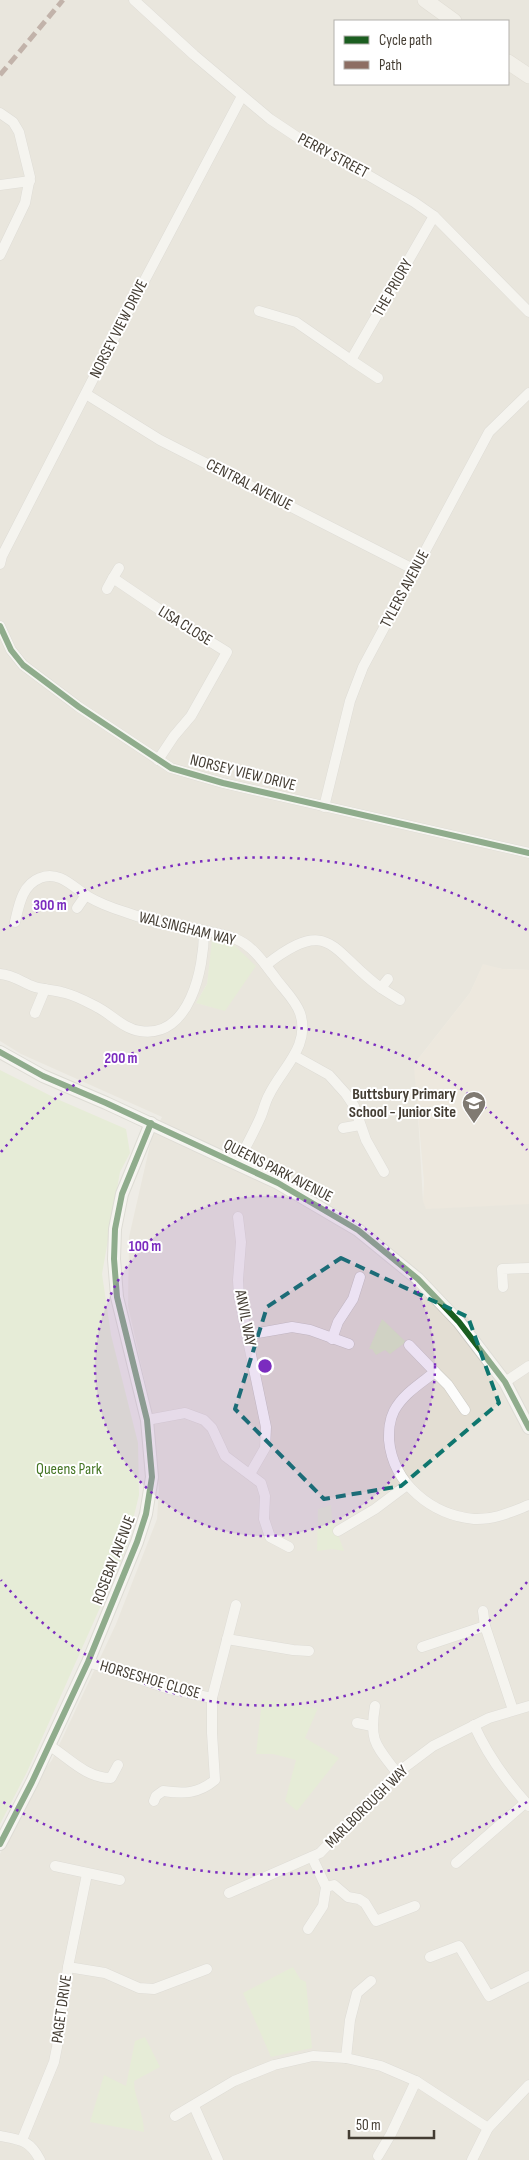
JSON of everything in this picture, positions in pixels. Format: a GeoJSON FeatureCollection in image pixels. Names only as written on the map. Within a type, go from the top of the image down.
{"type":"FeatureCollection","features":[{"type":"Feature","properties":{"kind":"main road"},"geometry":{"type":"LineString","coordinates":[[425,0],[453,20]]}},
{"type":"Feature","properties":{"kind":"main road"},"geometry":{"type":"LineString","coordinates":[[509,63],[529,76]]}},
{"type":"Feature","properties":{"kind":"street","name":"PERRY STREET"},"geometry":{"type":"LineString","coordinates":[[134,0],[270,119],[306,143],[361,170],[434,216],[529,312]]}},
{"type":"Feature","properties":{"kind":"street","name":"NORSEY VIEW DRIVE"},"geometry":{"type":"LineString","coordinates":[[0,564],[2,556],[116,335],[242,96]]}},
{"type":"Feature","properties":{"kind":"street"},"geometry":{"type":"LineString","coordinates":[[0,113],[12,122],[19,132],[30,181],[25,203],[0,255]]}},
{"type":"Feature","properties":{"kind":"street"},"geometry":{"type":"LineString","coordinates":[[0,185],[30,181]]}},
{"type":"Feature","properties":{"kind":"street","name":"THE PRIORY"},"geometry":{"type":"LineString","coordinates":[[351,360],[434,216]]}},
{"type":"Feature","properties":{"kind":"street"},"geometry":{"type":"LineString","coordinates":[[259,311],[296,322],[323,338],[378,378]]}},
{"type":"Feature","properties":{"kind":"street","name":"TYLERS AVENUE"},"geometry":{"type":"LineString","coordinates":[[324,807],[350,701],[363,667],[489,432],[529,393]]}},
{"type":"Feature","properties":{"kind":"street","name":"CENTRAL AVENUE"},"geometry":{"type":"LineString","coordinates":[[86,394],[160,440],[414,570]]}},
{"type":"Feature","properties":{"kind":"street"},"geometry":{"type":"LineString","coordinates":[[107,588],[119,568]]}},
{"type":"Feature","properties":{"kind":"street","name":"LISA CLOSE"},"geometry":{"type":"LineString","coordinates":[[113,578],[227,652],[191,716],[174,736],[158,760]]}},
{"type":"Feature","properties":{"kind":"street","name":"NORSEY VIEW DRIVE"},"geometry":{"type":"LineString","coordinates":[[0,626],[11,650],[23,665],[72,702],[171,768],[188,774],[324,807],[529,854]]}},
{"type":"Feature","properties":{"kind":"street","name":"WALSINGHAM WAY"},"geometry":{"type":"LineString","coordinates":[[14,922],[25,890],[40,878],[51,876],[68,881],[86,895],[115,909],[145,919],[237,940],[251,949],[266,965],[294,1001],[300,1013],[301,1038],[295,1056],[278,1078],[268,1096],[261,1116],[237,1164]]}},
{"type":"Feature","properties":{"kind":"street"},"geometry":{"type":"LineString","coordinates":[[77,908],[86,895]]}},
{"type":"Feature","properties":{"kind":"street"},"geometry":{"type":"LineString","coordinates":[[0,974],[12,975],[34,987],[81,998],[121,1024],[139,1032],[158,1031],[165,1028],[180,1015],[188,1002],[198,980],[202,962],[204,931]]}},
{"type":"Feature","properties":{"kind":"street"},"geometry":{"type":"LineString","coordinates":[[266,965],[293,945],[308,940],[320,940],[331,944],[343,953],[363,975],[400,1000]]}},
{"type":"Feature","properties":{"kind":"street"},"geometry":{"type":"LineString","coordinates":[[381,988],[388,978]]}},
{"type":"Feature","properties":{"kind":"street"},"geometry":{"type":"LineString","coordinates":[[35,1013],[45,989]]}},
{"type":"Feature","properties":{"kind":"street","name":"QUEENS PARK AVENUE"},"geometry":{"type":"LineString","coordinates":[[0,1052],[43,1076],[151,1123],[278,1183],[358,1230],[397,1261],[459,1322],[505,1382],[529,1428]]}},
{"type":"Feature","properties":{"kind":"street"},"geometry":{"type":"LineString","coordinates":[[295,1056],[329,1075],[354,1106],[360,1125],[384,1172]]}},
{"type":"Feature","properties":{"kind":"street","name":"ROSEBAY AVENUE"},"geometry":{"type":"LineString","coordinates":[[0,1844],[50,1746],[88,1662],[137,1542],[146,1514],[152,1477],[147,1420],[117,1297],[114,1259],[115,1229],[122,1194],[151,1123]]}},
{"type":"Feature","properties":{"kind":"street"},"geometry":{"type":"LineString","coordinates":[[343,1128],[360,1125]]}},
{"type":"Feature","properties":{"kind":"street","name":"ANVIL WAY"},"geometry":{"type":"LineString","coordinates":[[238,1217],[242,1242],[238,1280],[239,1297],[263,1413],[266,1439],[265,1448],[250,1474]]}},
{"type":"Feature","properties":{"kind":"street"},"geometry":{"type":"LineString","coordinates":[[503,1287],[502,1269],[529,1268]]}},
{"type":"Feature","properties":{"kind":"street"},"geometry":{"type":"LineString","coordinates":[[332,1339],[338,1322],[353,1298],[360,1277]]}},
{"type":"Feature","properties":{"kind":"street"},"geometry":{"type":"LineString","coordinates":[[248,1335],[292,1327],[310,1330],[349,1344]]}},
{"type":"Feature","properties":{"kind":"street"},"geometry":{"type":"LineString","coordinates":[[409,1345],[448,1385],[465,1410]]}},
{"type":"Feature","properties":{"kind":"street"},"geometry":{"type":"LineString","coordinates":[[505,1382],[529,1366]]}},
{"type":"Feature","properties":{"kind":"street"},"geometry":{"type":"LineString","coordinates":[[435,1372],[402,1399],[394,1412],[388,1428],[390,1450],[397,1469],[407,1485],[430,1504],[445,1512],[462,1517],[489,1518],[529,1505]]}},
{"type":"Feature","properties":{"kind":"street"},"geometry":{"type":"LineString","coordinates":[[147,1420],[185,1413],[204,1420],[212,1428],[231,1462],[261,1483],[265,1496],[264,1519],[270,1538],[289,1547]]}},
{"type":"Feature","properties":{"kind":"street"},"geometry":{"type":"LineString","coordinates":[[338,1531],[375,1509],[407,1485]]}},
{"type":"Feature","properties":{"kind":"street","name":"HORSESHOE CLOSE"},"geometry":{"type":"LineString","coordinates":[[154,1801],[156,1796],[163,1791],[188,1794],[204,1789],[215,1780],[212,1698],[236,1606]]}},
{"type":"Feature","properties":{"kind":"street"},"geometry":{"type":"LineString","coordinates":[[483,1611],[485,1626],[513,1710]]}},
{"type":"Feature","properties":{"kind":"street"},"geometry":{"type":"LineString","coordinates":[[422,1647],[485,1626]]}},
{"type":"Feature","properties":{"kind":"street"},"geometry":{"type":"LineString","coordinates":[[227,1639],[308,1651]]}},
{"type":"Feature","properties":{"kind":"street","name":"HORSESHOE CLOSE"},"geometry":{"type":"LineString","coordinates":[[88,1662],[169,1689],[212,1698]]}},
{"type":"Feature","properties":{"kind":"street"},"geometry":{"type":"LineString","coordinates":[[375,1706],[372,1736],[377,1747],[397,1773]]}},
{"type":"Feature","properties":{"kind":"street","name":"MARLBOROUGH WAY"},"geometry":{"type":"LineString","coordinates":[[229,1893],[320,1853],[397,1773],[433,1746],[474,1725],[529,1706]]}},
{"type":"Feature","properties":{"kind":"street"},"geometry":{"type":"LineString","coordinates":[[357,1723],[372,1726]]}},
{"type":"Feature","properties":{"kind":"street"},"geometry":{"type":"LineString","coordinates":[[456,1863],[527,1804],[499,1772],[474,1725]]}},
{"type":"Feature","properties":{"kind":"street"},"geometry":{"type":"LineString","coordinates":[[50,1746],[72,1760],[80,1769],[106,1778],[111,1778],[118,1765]]}},
{"type":"Feature","properties":{"kind":"street","name":"MARLBOROUGH WAY"},"geometry":{"type":"LineString","coordinates":[[312,1857],[326,1887]]}},
{"type":"Feature","properties":{"kind":"street"},"geometry":{"type":"LineString","coordinates":[[55,1866],[120,1880]]}},
{"type":"Feature","properties":{"kind":"street","name":"PAGET DRIVE"},"geometry":{"type":"LineString","coordinates":[[22,2140],[54,2062],[68,1967],[88,1874]]}},
{"type":"Feature","properties":{"kind":"street"},"geometry":{"type":"LineString","coordinates":[[308,1929],[323,1906],[326,1887],[334,1885],[348,1897],[354,1900],[359,1899],[365,1903],[376,1921],[415,1906]]}},
{"type":"Feature","properties":{"kind":"street"},"geometry":{"type":"LineString","coordinates":[[430,1957],[459,1946],[489,1996],[529,1976]]}},
{"type":"Feature","properties":{"kind":"street"},"geometry":{"type":"LineString","coordinates":[[68,1967],[106,1973],[139,1988],[154,1989],[207,1969]]}},
{"type":"Feature","properties":{"kind":"street"},"geometry":{"type":"LineString","coordinates":[[346,2058],[350,2020],[357,1993],[371,1981]]}},
{"type":"Feature","properties":{"kind":"street"},"geometry":{"type":"LineString","coordinates":[[175,2116],[234,2081],[274,2065],[313,2056],[346,2058],[381,2066],[416,2082],[488,2128]]}},
{"type":"Feature","properties":{"kind":"street"},"geometry":{"type":"LineString","coordinates":[[378,2156],[391,2134],[416,2082]]}},
{"type":"Feature","properties":{"kind":"street"},"geometry":{"type":"LineString","coordinates":[[472,2160],[488,2128],[529,2085]]}},
{"type":"Feature","properties":{"kind":"street"},"geometry":{"type":"LineString","coordinates":[[194,2106],[218,2160]]}},
{"type":"Feature","properties":{"kind":"street"},"geometry":{"type":"LineString","coordinates":[[0,2136],[22,2140],[34,2148],[40,2160]]}},
{"type":"Feature","properties":{"kind":"highlighted area"},"geometry":{"type":"Polygon","coordinates":[[[341,1258],[468,1317],[499,1403],[401,1486],[324,1499],[235,1409],[267,1307],[341,1258]]]}},
{"type":"Feature","properties":{"kind":"shaded area"},"geometry":{"type":"Polygon","coordinates":[[[0,0],[529,0],[529,970],[502,969],[483,965],[470,993],[415,1063],[423,1201],[529,1204],[529,2160],[0,2160],[0,1854],[26,1794],[52,1760],[116,1624],[157,1519],[159,1488],[150,1404],[128,1306],[129,1237],[152,1136],[162,1117],[21,1054],[0,1041],[0,0]],[[213,940],[207,984],[196,1003],[225,1010],[213,940]]]}},
{"type":"Feature","properties":{"kind":"shaded area","name":"Buttsbury Primary School - Junior Site"},"geometry":{"type":"Polygon","coordinates":[[[483,964],[502,969],[529,970],[529,1204],[426,1209],[423,1201],[424,1182],[414,1067],[415,1063],[470,993],[483,964]]]}},
{"type":"Feature","properties":{"kind":"green space"},"geometry":{"type":"Polygon","coordinates":[[[212,940],[234,945],[256,966],[225,1011],[196,1003],[207,984],[212,940]]]}},
{"type":"Feature","properties":{"kind":"green space","name":"Queens Park"},"geometry":{"type":"Polygon","coordinates":[[[0,1070],[57,1099],[126,1129],[130,1153],[120,1172],[102,1274],[111,1335],[138,1443],[139,1495],[126,1549],[27,1772],[0,1824],[0,1070]]]}},
{"type":"Feature","properties":{"kind":"green space"},"geometry":{"type":"Polygon","coordinates":[[[382,1319],[406,1342],[390,1354],[385,1350],[376,1355],[372,1349],[369,1349],[382,1319]]]}},
{"type":"Feature","properties":{"kind":"green space"},"geometry":{"type":"Polygon","coordinates":[[[331,1505],[332,1518],[344,1551],[332,1549],[317,1551],[318,1509],[331,1505]]]}},
{"type":"Feature","properties":{"kind":"green space"},"geometry":{"type":"Polygon","coordinates":[[[262,1700],[318,1708],[305,1738],[339,1758],[297,1811],[285,1801],[296,1760],[273,1754],[256,1754],[262,1700]]]}},
{"type":"Feature","properties":{"kind":"green space"},"geometry":{"type":"Polygon","coordinates":[[[293,1967],[300,1979],[306,1982],[312,2048],[271,2057],[243,1993],[293,1967]]]}},
{"type":"Feature","properties":{"kind":"green space"},"geometry":{"type":"Polygon","coordinates":[[[145,2037],[160,2067],[134,2081],[144,2132],[90,2122],[104,2075],[126,2086],[135,2041],[145,2037]]]}},
{"type":"Feature","properties":{"kind":"marked path"},"geometry":{"type":"LineString","coordinates":[[0,75],[63,0]]}},
{"type":"Feature","properties":{"kind":"cycle path"},"geometry":{"type":"LineString","coordinates":[[0,626],[11,650],[23,665],[79,707],[171,768],[223,783],[529,853]]}},
{"type":"Feature","properties":{"kind":"cycle path"},"geometry":{"type":"LineString","coordinates":[[0,1052],[43,1076],[106,1103],[278,1183],[358,1230],[418,1279],[459,1322],[505,1382],[529,1428]]}},
{"type":"Feature","properties":{"kind":"cycle path"},"geometry":{"type":"LineString","coordinates":[[0,1844],[32,1782],[88,1662],[137,1542],[146,1514],[152,1477],[147,1420],[117,1297],[114,1259],[115,1229],[122,1194],[151,1123]]}},
{"type":"Feature","properties":{"kind":"place","name":"Buttsbury Primary School - Junior Site"},"geometry":{"type":"Point","coordinates":[474,1124]}}]}
